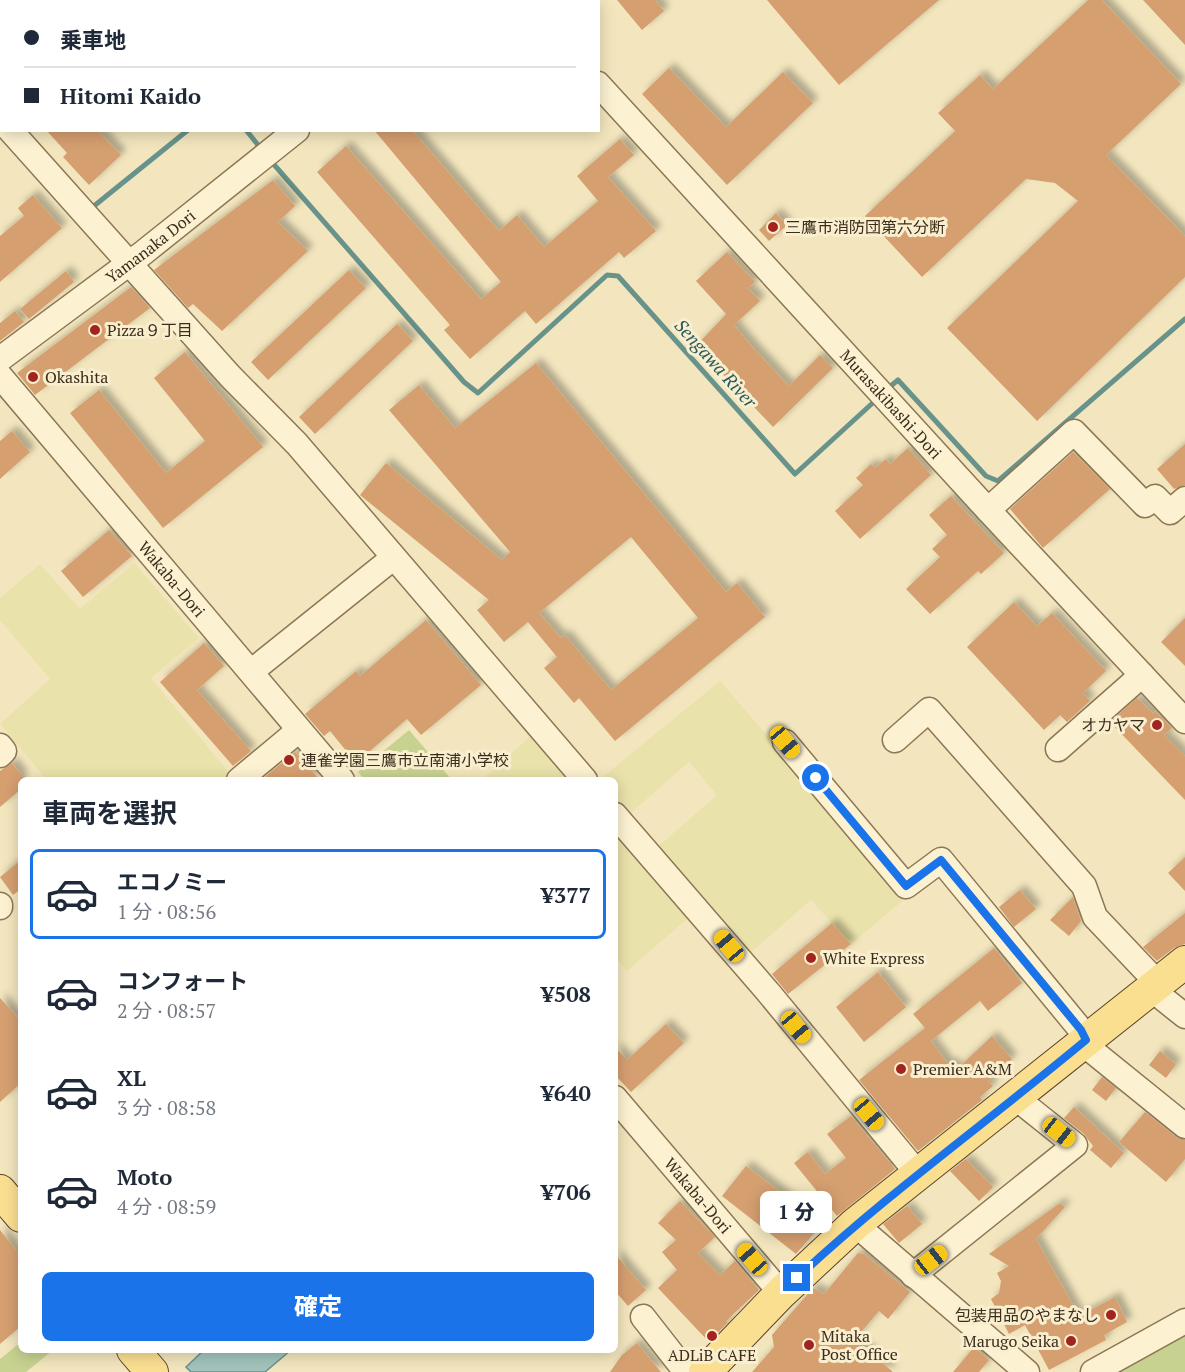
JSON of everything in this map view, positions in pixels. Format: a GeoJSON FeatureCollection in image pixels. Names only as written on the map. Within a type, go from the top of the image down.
{"type":"FeatureCollection","features":[{"type":"Feature","properties":{"kind":"main road"},"geometry":{"type":"LineString","coordinates":[[716,1368],[781,1293],[855,1224],[1185,962]]}},
{"type":"Feature","properties":{"kind":"main road"},"geometry":{"type":"LineString","coordinates":[[0,1191],[18,1212]]}},
{"type":"Feature","properties":{"kind":"main road"},"geometry":{"type":"LineString","coordinates":[[136,1353],[152,1372]]}},
{"type":"Feature","properties":{"kind":"street","name":"Murasakibashi-Dori"},"geometry":{"type":"LineString","coordinates":[[600,86],[988,510],[1185,721]]}},
{"type":"Feature","properties":{"kind":"street"},"geometry":{"type":"LineString","coordinates":[[12,132],[230,376],[297,444],[582,777]]}},
{"type":"Feature","properties":{"kind":"street","name":"Yamanaka Dori"},"geometry":{"type":"LineString","coordinates":[[0,359],[129,263],[295,132]]}},
{"type":"Feature","properties":{"kind":"street","name":"Wakaba-Dori"},"geometry":{"type":"LineString","coordinates":[[0,376],[339,777]]}},
{"type":"Feature","properties":{"kind":"street"},"geometry":{"type":"LineString","coordinates":[[988,510],[1074,432],[1145,505],[1155,497],[1170,512],[1185,499]]}},
{"type":"Feature","properties":{"kind":"street"},"geometry":{"type":"LineString","coordinates":[[252,671],[393,558]]}},
{"type":"Feature","properties":{"kind":"street"},"geometry":{"type":"LineString","coordinates":[[1058,748],[1142,675]]}},
{"type":"Feature","properties":{"kind":"street"},"geometry":{"type":"LineString","coordinates":[[895,740],[929,710],[1084,886],[1095,917],[1149,974],[1160,996],[1185,1016]]}},
{"type":"Feature","properties":{"kind":"street"},"geometry":{"type":"LineString","coordinates":[[243,777],[299,730]]}},
{"type":"Feature","properties":{"kind":"street"},"geometry":{"type":"LineString","coordinates":[[785,742],[906,886],[941,860],[1081,1030],[1091,1050],[1185,1126]]}},
{"type":"Feature","properties":{"kind":"street"},"geometry":{"type":"LineString","coordinates":[[0,746],[4,751],[0,755]]}},
{"type":"Feature","properties":{"kind":"street"},"geometry":{"type":"LineString","coordinates":[[618,818],[738,957],[919,1175]]}},
{"type":"Feature","properties":{"kind":"street"},"geometry":{"type":"LineString","coordinates":[[913,1275],[1076,1145],[1016,1098]]}},
{"type":"Feature","properties":{"kind":"street","name":"Wakaba-Dori"},"geometry":{"type":"LineString","coordinates":[[618,1102],[781,1293]]}},
{"type":"Feature","properties":{"kind":"street"},"geometry":{"type":"LineString","coordinates":[[855,1224],[1014,1368]]}},
{"type":"Feature","properties":{"kind":"street"},"geometry":{"type":"LineString","coordinates":[[643,1317],[686,1372]]}},
{"type":"Feature","properties":{"kind":"street"},"geometry":{"type":"LineString","coordinates":[[1093,1372],[1185,1321]]}},
{"type":"Feature","properties":{"kind":"shaded area"},"geometry":{"type":"Polygon","coordinates":[[[134,563],[199,638],[151,678],[230,774],[226,777],[44,777],[0,724],[50,679],[0,620],[0,598],[40,564],[80,609],[134,563]]]}},
{"type":"Feature","properties":{"kind":"shaded area"},"geometry":{"type":"Polygon","coordinates":[[[720,681],[907,897],[851,944],[811,900],[749,954],[702,906],[627,971],[618,960],[618,777],[603,777],[720,681]],[[689,762],[626,817],[654,850],[717,795],[689,762]]]}},
{"type":"Feature","properties":{"kind":"shaded area"},"geometry":{"type":"Polygon","coordinates":[[[535,732],[575,777],[485,777],[535,732]]]}},
{"type":"Feature","properties":{"kind":"green space"},"geometry":{"type":"Polygon","coordinates":[[[409,730],[449,777],[362,777],[358,772],[409,730]]]}},
{"type":"Feature","properties":{"kind":"green space"},"geometry":{"type":"Polygon","coordinates":[[[1185,1325],[1185,1372],[1099,1372],[1185,1325]]]}},
{"type":"Feature","properties":{"kind":"green space"},"geometry":{"type":"Polygon","coordinates":[[[18,1344],[18,1353],[49,1353],[26,1372],[0,1372],[0,1359],[18,1344]]]}},
{"type":"Feature","properties":{"kind":"water"},"geometry":{"type":"Polygon","coordinates":[[[201,1353],[287,1353],[265,1372],[191,1372],[186,1367],[201,1353]]]}},
{"type":"Feature","properties":{"kind":"building"},"geometry":{"type":"Polygon","coordinates":[[[617,0],[655,0],[664,11],[642,30],[617,0]]]}},
{"type":"Feature","properties":{"kind":"building"},"geometry":{"type":"Polygon","coordinates":[[[767,0],[939,0],[839,85],[767,0]]]}},
{"type":"Feature","properties":{"kind":"building"},"geometry":{"type":"Polygon","coordinates":[[[1088,0],[1102,0],[1181,84],[1106,155],[1185,236],[1185,277],[1037,421],[947,328],[1078,201],[1055,183],[1026,179],[922,277],[865,216],[955,131],[938,113],[980,75],[993,89],[1088,0]]]}},
{"type":"Feature","properties":{"kind":"building"},"geometry":{"type":"Polygon","coordinates":[[[1143,0],[1185,0],[1185,45],[1143,0]]]}},
{"type":"Feature","properties":{"kind":"building"},"geometry":{"type":"Polygon","coordinates":[[[669,68],[726,127],[783,72],[813,103],[727,185],[642,94],[669,68]]]}},
{"type":"Feature","properties":{"kind":"building"},"geometry":{"type":"Polygon","coordinates":[[[48,132],[99,132],[121,155],[89,185],[63,157],[67,153],[48,132]]]}},
{"type":"Feature","properties":{"kind":"building"},"geometry":{"type":"Polygon","coordinates":[[[376,132],[414,132],[499,231],[517,215],[544,247],[598,201],[577,176],[620,139],[634,155],[608,177],[656,231],[624,258],[619,252],[536,324],[525,311],[470,359],[444,330],[450,325],[317,172],[346,146],[481,299],[501,282],[376,132]]]}},
{"type":"Feature","properties":{"kind":"building"},"geometry":{"type":"Polygon","coordinates":[[[273,180],[295,206],[278,222],[308,251],[222,331],[193,304],[188,308],[154,270],[273,180]]]}},
{"type":"Feature","properties":{"kind":"building"},"geometry":{"type":"Polygon","coordinates":[[[33,195],[62,228],[0,282],[0,236],[24,216],[18,208],[33,195]]]}},
{"type":"Feature","properties":{"kind":"building","name":"三鷹市消防団第六分断"},"geometry":{"type":"Polygon","coordinates":[[[776,213],[787,225],[769,241],[759,230],[776,213]]]}},
{"type":"Feature","properties":{"kind":"building"},"geometry":{"type":"Polygon","coordinates":[[[727,252],[755,282],[748,288],[760,301],[734,325],[755,350],[789,386],[820,355],[833,368],[773,427],[696,346],[726,314],[696,281],[727,252]]]}},
{"type":"Feature","properties":{"kind":"building"},"geometry":{"type":"Polygon","coordinates":[[[349,270],[366,288],[268,380],[251,362],[349,270]]]}},
{"type":"Feature","properties":{"kind":"building"},"geometry":{"type":"Polygon","coordinates":[[[66,271],[74,282],[29,319],[20,309],[66,271]]]}},
{"type":"Feature","properties":{"kind":"building"},"geometry":{"type":"Polygon","coordinates":[[[131,287],[150,308],[35,395],[17,373],[131,287]]]}},
{"type":"Feature","properties":{"kind":"building"},"geometry":{"type":"Polygon","coordinates":[[[15,311],[24,322],[0,341],[0,323],[15,311]]]}},
{"type":"Feature","properties":{"kind":"building"},"geometry":{"type":"Polygon","coordinates":[[[397,324],[413,341],[315,434],[299,417],[397,324]]]}},
{"type":"Feature","properties":{"kind":"building"},"geometry":{"type":"Polygon","coordinates":[[[185,352],[263,447],[163,528],[70,413],[99,390],[166,473],[205,441],[154,378],[185,352]]]}},
{"type":"Feature","properties":{"kind":"building"},"geometry":{"type":"Polygon","coordinates":[[[536,363],[726,592],[737,583],[765,617],[615,741],[579,698],[574,703],[544,668],[557,657],[528,622],[504,642],[477,610],[489,600],[360,495],[386,463],[502,560],[510,552],[389,410],[419,385],[455,428],[536,363]],[[631,537],[539,613],[561,638],[565,635],[611,690],[698,618],[631,537]]]}},
{"type":"Feature","properties":{"kind":"building"},"geometry":{"type":"Polygon","coordinates":[[[12,431],[30,452],[0,479],[0,441],[12,431]]]}},
{"type":"Feature","properties":{"kind":"building"},"geometry":{"type":"Polygon","coordinates":[[[1185,444],[1185,485],[1174,489],[1157,469],[1185,444]]]}},
{"type":"Feature","properties":{"kind":"building"},"geometry":{"type":"Polygon","coordinates":[[[908,448],[931,475],[860,539],[835,511],[863,485],[856,478],[871,464],[875,468],[886,459],[890,464],[908,448]]]}},
{"type":"Feature","properties":{"kind":"building"},"geometry":{"type":"Polygon","coordinates":[[[1073,452],[1110,489],[1043,548],[1010,509],[1073,452]]]}},
{"type":"Feature","properties":{"kind":"building"},"geometry":{"type":"Polygon","coordinates":[[[951,496],[1004,553],[981,574],[978,571],[930,614],[906,589],[940,557],[932,549],[947,535],[929,515],[951,496]]]}},
{"type":"Feature","properties":{"kind":"building"},"geometry":{"type":"Polygon","coordinates":[[[109,530],[132,556],[83,597],[61,571],[109,530]]]}},
{"type":"Feature","properties":{"kind":"building"},"geometry":{"type":"Polygon","coordinates":[[[1014,602],[1037,626],[1052,613],[1106,671],[1083,693],[1090,701],[1067,722],[1060,715],[1044,730],[967,647],[1014,602]]]}},
{"type":"Feature","properties":{"kind":"building"},"geometry":{"type":"Polygon","coordinates":[[[1185,618],[1185,666],[1161,642],[1185,618]]]}},
{"type":"Feature","properties":{"kind":"building"},"geometry":{"type":"Polygon","coordinates":[[[426,620],[481,685],[421,735],[407,719],[356,763],[330,731],[324,736],[305,714],[356,671],[360,676],[426,620]]]}},
{"type":"Feature","properties":{"kind":"building"},"geometry":{"type":"Polygon","coordinates":[[[204,643],[224,666],[197,690],[251,751],[233,766],[160,682],[204,643]]]}},
{"type":"Feature","properties":{"kind":"building"},"geometry":{"type":"Polygon","coordinates":[[[1137,698],[1153,713],[1155,711],[1172,728],[1164,735],[1185,756],[1185,800],[1110,722],[1137,698]]]}},
{"type":"Feature","properties":{"kind":"building"},"geometry":{"type":"Polygon","coordinates":[[[295,752],[317,777],[265,777],[295,752]]]}},
{"type":"Feature","properties":{"kind":"building"},"geometry":{"type":"Polygon","coordinates":[[[12,763],[21,777],[18,777],[18,792],[0,807],[0,771],[12,763]]]}},
{"type":"Feature","properties":{"kind":"building"},"geometry":{"type":"Polygon","coordinates":[[[1185,857],[1185,891],[1168,873],[1185,857]]]}},
{"type":"Feature","properties":{"kind":"building"},"geometry":{"type":"Polygon","coordinates":[[[18,862],[18,891],[13,895],[0,877],[18,862]]]}},
{"type":"Feature","properties":{"kind":"building"},"geometry":{"type":"Polygon","coordinates":[[[1020,890],[1036,909],[1014,927],[999,907],[1020,890]]]}},
{"type":"Feature","properties":{"kind":"building"},"geometry":{"type":"Polygon","coordinates":[[[1073,897],[1081,921],[1069,936],[1050,920],[1073,897]]]}},
{"type":"Feature","properties":{"kind":"building"},"geometry":{"type":"Polygon","coordinates":[[[1185,913],[1185,944],[1174,948],[1157,961],[1143,947],[1185,913]]]}},
{"type":"Feature","properties":{"kind":"building"},"geometry":{"type":"Polygon","coordinates":[[[832,923],[851,944],[788,994],[772,974],[832,923]]]}},
{"type":"Feature","properties":{"kind":"building"},"geometry":{"type":"Polygon","coordinates":[[[994,948],[1022,983],[988,1011],[980,1001],[931,1041],[949,1065],[952,1062],[957,1069],[992,1036],[1012,1059],[988,1081],[993,1086],[980,1097],[982,1100],[918,1151],[859,1080],[925,1028],[913,1014],[994,948]]]}},
{"type":"Feature","properties":{"kind":"building"},"geometry":{"type":"Polygon","coordinates":[[[878,972],[906,1007],[864,1042],[836,1007],[878,972]]]}},
{"type":"Feature","properties":{"kind":"building"},"geometry":{"type":"Polygon","coordinates":[[[0,998],[18,1018],[18,1086],[0,1102],[0,998]]]}},
{"type":"Feature","properties":{"kind":"building"},"geometry":{"type":"Polygon","coordinates":[[[666,1024],[684,1043],[631,1092],[618,1078],[618,1050],[627,1060],[666,1024]]]}},
{"type":"Feature","properties":{"kind":"building"},"geometry":{"type":"Polygon","coordinates":[[[1160,1051],[1176,1064],[1166,1078],[1149,1065],[1160,1051]]]}},
{"type":"Feature","properties":{"kind":"building"},"geometry":{"type":"Polygon","coordinates":[[[1102,1077],[1116,1088],[1106,1101],[1092,1090],[1102,1077]]]}},
{"type":"Feature","properties":{"kind":"building"},"geometry":{"type":"Polygon","coordinates":[[[1074,1107],[1124,1153],[1111,1168],[1090,1150],[1093,1146],[1084,1134],[1064,1118],[1074,1107]]]}},
{"type":"Feature","properties":{"kind":"building"},"geometry":{"type":"Polygon","coordinates":[[[1145,1112],[1176,1137],[1185,1140],[1185,1159],[1166,1182],[1119,1142],[1145,1112]]]}},
{"type":"Feature","properties":{"kind":"building"},"geometry":{"type":"Polygon","coordinates":[[[851,1116],[895,1169],[837,1216],[794,1163],[808,1152],[825,1174],[846,1158],[827,1134],[851,1116]]]}},
{"type":"Feature","properties":{"kind":"building"},"geometry":{"type":"Polygon","coordinates":[[[966,1159],[993,1187],[979,1201],[950,1171],[966,1159]]]}},
{"type":"Feature","properties":{"kind":"building"},"geometry":{"type":"Polygon","coordinates":[[[746,1166],[822,1224],[796,1254],[722,1196],[746,1166]]]}},
{"type":"Feature","properties":{"kind":"building"},"geometry":{"type":"Polygon","coordinates":[[[680,1201],[715,1237],[698,1253],[720,1275],[735,1261],[759,1290],[726,1321],[728,1322],[709,1342],[658,1288],[677,1270],[662,1252],[676,1240],[658,1223],[680,1201]]]}},
{"type":"Feature","properties":{"kind":"building"},"geometry":{"type":"Polygon","coordinates":[[[1060,1203],[1065,1207],[1036,1239],[1079,1316],[1115,1297],[1127,1322],[1104,1335],[1106,1340],[1049,1370],[1025,1325],[1009,1334],[991,1299],[999,1293],[1001,1281],[997,1273],[1009,1266],[989,1254],[1060,1203]]]}},
{"type":"Feature","properties":{"kind":"building"},"geometry":{"type":"Polygon","coordinates":[[[907,1206],[922,1224],[899,1243],[883,1224],[907,1206]]]}},
{"type":"Feature","properties":{"kind":"building"},"geometry":{"type":"Polygon","coordinates":[[[0,1230],[18,1252],[18,1329],[0,1344],[0,1230]]]}},
{"type":"Feature","properties":{"kind":"building"},"geometry":{"type":"Polygon","coordinates":[[[858,1253],[864,1254],[910,1292],[888,1319],[879,1311],[855,1339],[893,1372],[752,1372],[774,1347],[772,1335],[813,1288],[824,1294],[858,1253]]]}},
{"type":"Feature","properties":{"kind":"building"},"geometry":{"type":"Polygon","coordinates":[[[618,1257],[646,1290],[628,1306],[618,1294],[618,1257]]]}},
{"type":"Feature","properties":{"kind":"building"},"geometry":{"type":"Polygon","coordinates":[[[637,1343],[661,1372],[610,1372],[622,1355],[637,1343]]]}},
{"type":"Feature","properties":{"kind":"building"},"geometry":{"type":"Polygon","coordinates":[[[974,1347],[989,1360],[979,1372],[953,1372],[974,1347]]]}},
{"type":"Feature","properties":{"kind":"waterway","name":"Sengawa River"},"geometry":{"type":"LineString","coordinates":[[89,210],[186,132]]}},
{"type":"Feature","properties":{"kind":"waterway","name":"Sengawa River"},"geometry":{"type":"LineString","coordinates":[[248,132],[262,150]]}},
{"type":"Feature","properties":{"kind":"waterway","name":"Sengawa River"},"geometry":{"type":"LineString","coordinates":[[270,160],[464,382],[478,393],[607,275],[618,276],[795,474],[877,399]]}},
{"type":"Feature","properties":{"kind":"waterway","name":"Sengawa River"},"geometry":{"type":"LineString","coordinates":[[886,390],[898,380],[986,476],[998,481],[1185,319]]}},
{"type":"Feature","properties":{"kind":"place","name":"三鷹市消防団第六分断"},"geometry":{"type":"Point","coordinates":[773,227]}},
{"type":"Feature","properties":{"kind":"place","name":"Pizza９丁目"},"geometry":{"type":"Point","coordinates":[95,330]}},
{"type":"Feature","properties":{"kind":"place","name":"Okashita"},"geometry":{"type":"Point","coordinates":[33,377]}},
{"type":"Feature","properties":{"kind":"place","name":"オカヤマ"},"geometry":{"type":"Point","coordinates":[1157,725]}},
{"type":"Feature","properties":{"kind":"place","name":"連雀学園三鷹市立南浦小学校"},"geometry":{"type":"Point","coordinates":[289,760]}},
{"type":"Feature","properties":{"kind":"place","name":"White Express"},"geometry":{"type":"Point","coordinates":[811,958]}},
{"type":"Feature","properties":{"kind":"place","name":"Premier A&M"},"geometry":{"type":"Point","coordinates":[901,1069]}},
{"type":"Feature","properties":{"kind":"place","name":"包装用品のやまなし"},"geometry":{"type":"Point","coordinates":[1111,1315]}},
{"type":"Feature","properties":{"kind":"place","name":"ADLiB CAFE"},"geometry":{"type":"Point","coordinates":[712,1336]}},
{"type":"Feature","properties":{"kind":"place","name":"Marugo Seika"},"geometry":{"type":"Point","coordinates":[1071,1341]}},
{"type":"Feature","properties":{"kind":"place","name":"Mitaka Post Office"},"geometry":{"type":"Point","coordinates":[809,1345]}},
{"type":"Feature","properties":{"kind":"route"},"geometry":{"type":"LineString","coordinates":[[797,1278],[855,1224],[1086,1040],[1081,1030],[941,860],[906,886],[816,778]]}}]}
